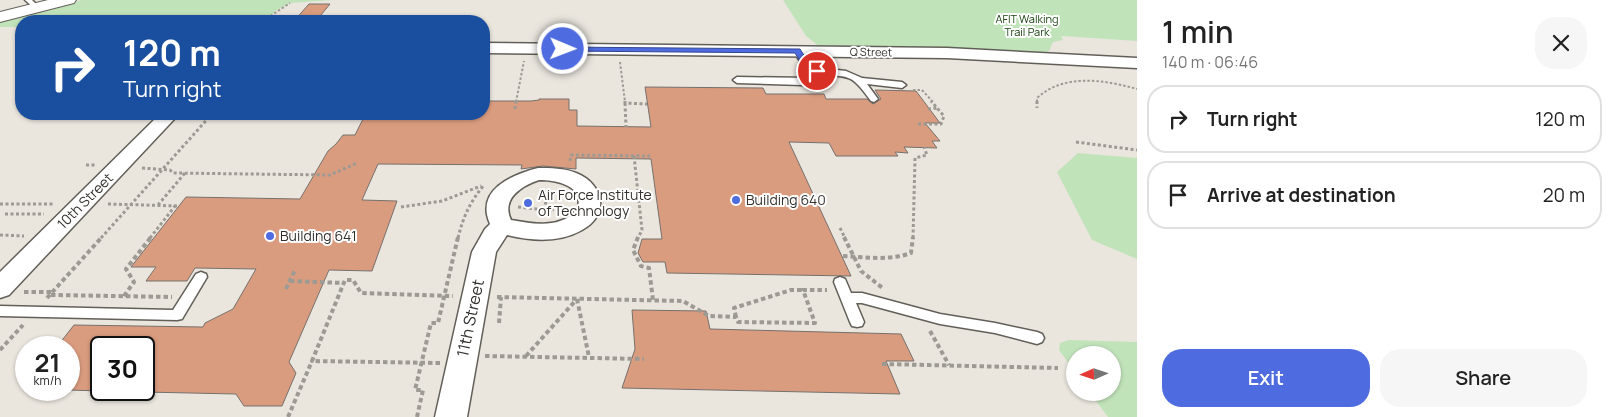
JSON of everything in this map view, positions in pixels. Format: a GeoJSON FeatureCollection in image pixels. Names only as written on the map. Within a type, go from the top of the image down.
{"type":"FeatureCollection","features":[{"type":"Feature","properties":{"kind":"street"},"geometry":{"type":"LineString","coordinates":[[0,4],[17,0]]}},
{"type":"Feature","properties":{"kind":"street"},"geometry":{"type":"LineString","coordinates":[[0,17],[32,4],[68,0]]}},
{"type":"Feature","properties":{"kind":"street","name":"Q Street"},"geometry":{"type":"LineString","coordinates":[[490,48],[963,53],[1137,63]]}},
{"type":"Feature","properties":{"kind":"street","name":"10th Street"},"geometry":{"type":"LineString","coordinates":[[10,290],[165,120]]}},
{"type":"Feature","properties":{"kind":"street","name":"11th Street"},"geometry":{"type":"LineString","coordinates":[[451,417],[461,359],[484,252],[500,215],[505,190],[512,184],[529,176],[548,174],[568,176],[577,181],[587,191],[590,206]]}},
{"type":"Feature","properties":{"kind":"street"},"geometry":{"type":"LineString","coordinates":[[500,215],[539,231],[560,229],[583,219],[590,206]]}},
{"type":"Feature","properties":{"kind":"lane"},"geometry":{"type":"LineString","coordinates":[[737,80],[802,82],[812,80],[814,78],[797,51]]}},
{"type":"Feature","properties":{"kind":"lane"},"geometry":{"type":"LineString","coordinates":[[809,69],[847,73],[862,82],[874,98]]}},
{"type":"Feature","properties":{"kind":"lane"},"geometry":{"type":"LineString","coordinates":[[802,82],[808,94]]}},
{"type":"Feature","properties":{"kind":"lane"},"geometry":{"type":"LineString","coordinates":[[862,82],[896,87]]}},
{"type":"Feature","properties":{"kind":"lane"},"geometry":{"type":"LineString","coordinates":[[0,311],[177,315],[201,277]]}},
{"type":"Feature","properties":{"kind":"lane"},"geometry":{"type":"LineString","coordinates":[[844,290],[862,298],[899,306],[921,314],[1037,338]]}},
{"type":"Feature","properties":{"kind":"lane"},"geometry":{"type":"LineString","coordinates":[[844,290],[857,322]]}},
{"type":"Feature","properties":{"kind":"path"},"geometry":{"type":"LineString","coordinates":[[271,15],[290,3]]}},
{"type":"Feature","properties":{"kind":"path"},"geometry":{"type":"LineString","coordinates":[[515,109],[526,48]]}},
{"type":"Feature","properties":{"kind":"path"},"geometry":{"type":"LineString","coordinates":[[619,49],[626,127]]}},
{"type":"Feature","properties":{"kind":"path"},"geometry":{"type":"LineString","coordinates":[[1037,108],[1036,98],[1043,91],[1067,82],[1102,82],[1137,89]]}},
{"type":"Feature","properties":{"kind":"path"},"geometry":{"type":"LineString","coordinates":[[918,124],[941,124],[944,116],[922,90]]}},
{"type":"Feature","properties":{"kind":"path"},"geometry":{"type":"LineString","coordinates":[[625,103],[648,104]]}},
{"type":"Feature","properties":{"kind":"path"},"geometry":{"type":"LineString","coordinates":[[928,108],[937,108]]}},
{"type":"Feature","properties":{"kind":"path"},"geometry":{"type":"LineString","coordinates":[[0,350],[207,120]]}},
{"type":"Feature","properties":{"kind":"path"},"geometry":{"type":"LineString","coordinates":[[1076,142],[1137,150]]}},
{"type":"Feature","properties":{"kind":"path"},"geometry":{"type":"LineString","coordinates":[[843,256],[892,257],[911,253],[913,243],[914,158],[927,155],[928,152],[924,148]]}},
{"type":"Feature","properties":{"kind":"path"},"geometry":{"type":"LineString","coordinates":[[563,162],[570,163],[570,155],[650,156]]}},
{"type":"Feature","properties":{"kind":"path"},"geometry":{"type":"LineString","coordinates":[[634,156],[642,230],[633,250],[641,266],[649,268],[653,300]]}},
{"type":"Feature","properties":{"kind":"path"},"geometry":{"type":"LineString","coordinates":[[162,169],[170,170],[173,173],[330,175],[357,163]]}},
{"type":"Feature","properties":{"kind":"path"},"geometry":{"type":"LineString","coordinates":[[158,205],[185,173]]}},
{"type":"Feature","properties":{"kind":"path"},"geometry":{"type":"LineString","coordinates":[[417,417],[423,390],[415,390],[431,323],[438,323],[463,216],[473,198],[489,181]]}},
{"type":"Feature","properties":{"kind":"path"},"geometry":{"type":"LineString","coordinates":[[401,207],[426,205],[449,200],[484,185]]}},
{"type":"Feature","properties":{"kind":"path"},"geometry":{"type":"LineString","coordinates":[[124,296],[134,282],[126,269],[177,206],[132,204]]}},
{"type":"Feature","properties":{"kind":"path"},"geometry":{"type":"LineString","coordinates":[[500,215],[590,206]]}},
{"type":"Feature","properties":{"kind":"path"},"geometry":{"type":"LineString","coordinates":[[840,228],[861,271],[894,296],[899,306]]}},
{"type":"Feature","properties":{"kind":"path"},"geometry":{"type":"LineString","coordinates":[[286,289],[295,270]]}},
{"type":"Feature","properties":{"kind":"path"},"geometry":{"type":"LineString","coordinates":[[288,417],[345,280],[354,280],[361,293],[683,301],[709,316],[736,317]]}},
{"type":"Feature","properties":{"kind":"path"},"geometry":{"type":"LineString","coordinates":[[290,281],[344,283]]}},
{"type":"Feature","properties":{"kind":"path"},"geometry":{"type":"LineString","coordinates":[[10,290],[179,297]]}},
{"type":"Feature","properties":{"kind":"path"},"geometry":{"type":"LineString","coordinates":[[803,290],[815,323],[738,322],[734,308],[791,290],[803,290],[844,290]]}},
{"type":"Feature","properties":{"kind":"path"},"geometry":{"type":"LineString","coordinates":[[499,323],[501,297]]}},
{"type":"Feature","properties":{"kind":"path"},"geometry":{"type":"LineString","coordinates":[[526,356],[577,299]]}},
{"type":"Feature","properties":{"kind":"path"},"geometry":{"type":"LineString","coordinates":[[577,299],[588,357]]}},
{"type":"Feature","properties":{"kind":"path"},"geometry":{"type":"LineString","coordinates":[[921,314],[949,366]]}},
{"type":"Feature","properties":{"kind":"path"},"geometry":{"type":"LineString","coordinates":[[312,360],[422,362],[526,356],[644,359]]}},
{"type":"Feature","properties":{"kind":"path"},"geometry":{"type":"LineString","coordinates":[[882,364],[1058,368]]}},
{"type":"Feature","properties":{"kind":"green space"},"geometry":{"type":"Polygon","coordinates":[[[82,0],[333,0],[290,3],[271,15],[20,15],[82,0]]]}},
{"type":"Feature","properties":{"kind":"green space","name":"AFIT Walking Trail Park"},"geometry":{"type":"Polygon","coordinates":[[[783,0],[1137,0],[1137,41],[1061,36],[1063,40],[1053,42],[1049,51],[1046,52],[962,49],[821,48],[806,36],[783,0]]]}},
{"type":"Feature","properties":{"kind":"green space"},"geometry":{"type":"Polygon","coordinates":[[[15,16],[15,27],[0,27],[0,20],[15,16]]]}},
{"type":"Feature","properties":{"kind":"green space"},"geometry":{"type":"Polygon","coordinates":[[[1078,153],[1137,158],[1137,259],[1092,240],[1057,172],[1078,153]]]}},
{"type":"Feature","properties":{"kind":"green space"},"geometry":{"type":"Polygon","coordinates":[[[1069,340],[1137,342],[1137,417],[1108,417],[1096,401],[1121,401],[1121,346],[1066,346],[1066,360],[1059,350],[1060,343],[1069,340]]]}},
{"type":"Feature","properties":{"kind":"building"},"geometry":{"type":"Polygon","coordinates":[[[309,4],[330,4],[321,15],[299,15],[309,4]]]}},
{"type":"Feature","properties":{"kind":"building"},"geometry":{"type":"Polygon","coordinates":[[[645,87],[763,88],[766,94],[824,94],[826,99],[867,99],[873,104],[881,99],[875,90],[916,91],[940,123],[925,123],[940,141],[932,141],[937,148],[904,147],[908,153],[895,152],[898,156],[836,156],[829,143],[789,142],[851,276],[667,273],[665,262],[643,262],[638,253],[642,239],[662,239],[651,159],[576,158],[576,169],[543,166],[521,169],[522,165],[378,164],[362,200],[397,201],[372,271],[329,270],[289,362],[296,373],[282,406],[244,406],[236,394],[155,392],[155,336],[90,336],[90,391],[80,390],[80,336],[65,336],[74,325],[203,327],[205,323],[233,309],[256,269],[195,268],[187,281],[146,281],[156,267],[131,267],[186,197],[300,199],[328,151],[343,135],[355,135],[362,120],[490,120],[490,101],[569,99],[569,110],[577,110],[577,126],[651,127],[645,87]]]}},
{"type":"Feature","properties":{"kind":"building"},"geometry":{"type":"Polygon","coordinates":[[[632,310],[706,311],[710,329],[901,334],[914,361],[886,361],[900,394],[622,388],[635,349],[632,310]]]}},
{"type":"Feature","properties":{"kind":"place","name":"Building 640"},"geometry":{"type":"Point","coordinates":[736,200]}},
{"type":"Feature","properties":{"kind":"place","name":"Air Force Institute of Technology"},"geometry":{"type":"Point","coordinates":[528,203]}},
{"type":"Feature","properties":{"kind":"place","name":"Building 641"},"geometry":{"type":"Point","coordinates":[270,236]}},
{"type":"Feature","properties":{"kind":"route"},"geometry":{"type":"LineString","coordinates":[[563,49],[797,51],[809,69],[817,71]]}}]}
